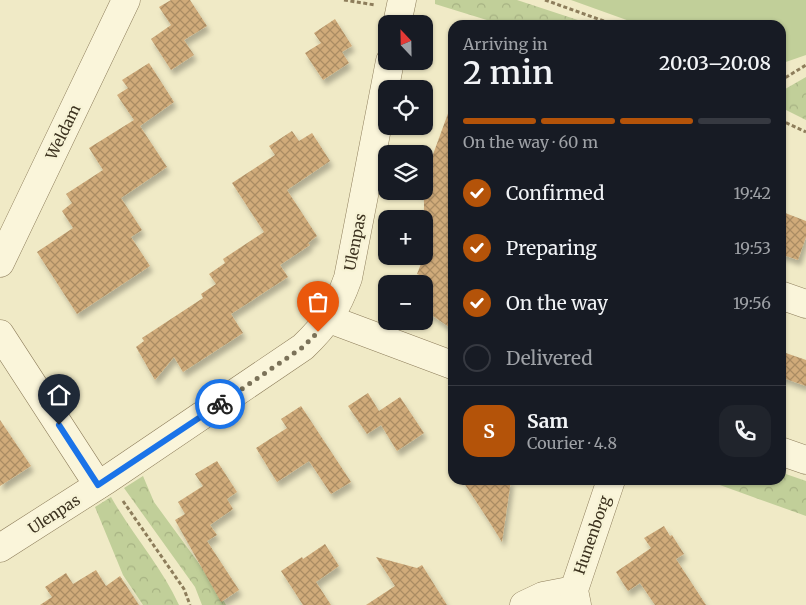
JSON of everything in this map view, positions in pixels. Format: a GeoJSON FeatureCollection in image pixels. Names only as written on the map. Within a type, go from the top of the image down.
{"type":"FeatureCollection","features":[{"type":"Feature","properties":{"kind":"street","name":"Weldam"},"geometry":{"type":"LineString","coordinates":[[0,263],[126,0]]}},
{"type":"Feature","properties":{"kind":"street"},"geometry":{"type":"LineString","coordinates":[[399,15],[402,0]]}},
{"type":"Feature","properties":{"kind":"street","name":"Ulenpas"},"geometry":{"type":"LineString","coordinates":[[0,548],[103,482],[303,347],[329,319],[341,298],[348,278],[388,70]]}},
{"type":"Feature","properties":{"kind":"street"},"geometry":{"type":"LineString","coordinates":[[786,297],[806,304]]}},
{"type":"Feature","properties":{"kind":"street"},"geometry":{"type":"LineString","coordinates":[[329,319],[448,364]]}},
{"type":"Feature","properties":{"kind":"street"},"geometry":{"type":"LineString","coordinates":[[0,334],[103,482]]}},
{"type":"Feature","properties":{"kind":"street"},"geometry":{"type":"LineString","coordinates":[[786,453],[806,460]]}},
{"type":"Feature","properties":{"kind":"street","name":"Hunenborg"},"geometry":{"type":"LineString","coordinates":[[524,605],[543,596],[575,597],[609,485]]}},
{"type":"Feature","properties":{"kind":"path"},"geometry":{"type":"LineString","coordinates":[[545,0],[601,20]]}},
{"type":"Feature","properties":{"kind":"path"},"geometry":{"type":"LineString","coordinates":[[786,77],[806,65]]}},
{"type":"Feature","properties":{"kind":"path"},"geometry":{"type":"LineString","coordinates":[[786,123],[806,132]]}},
{"type":"Feature","properties":{"kind":"path"},"geometry":{"type":"LineString","coordinates":[[103,482],[184,589],[190,605]]}},
{"type":"Feature","properties":{"kind":"green space"},"geometry":{"type":"Polygon","coordinates":[[[435,0],[517,0],[578,20],[487,20],[435,4],[435,0]]]}},
{"type":"Feature","properties":{"kind":"green space"},"geometry":{"type":"Polygon","coordinates":[[[571,0],[806,0],[806,55],[786,62],[786,20],[627,20],[571,0]]]}},
{"type":"Feature","properties":{"kind":"green space"},"geometry":{"type":"Polygon","coordinates":[[[806,77],[806,120],[786,110],[786,89],[806,77]]]}},
{"type":"Feature","properties":{"kind":"green space"},"geometry":{"type":"Polygon","coordinates":[[[786,474],[806,481],[806,516],[720,485],[786,485],[786,474]]]}},
{"type":"Feature","properties":{"kind":"green space"},"geometry":{"type":"Polygon","coordinates":[[[143,476],[154,502],[214,584],[226,605],[202,605],[195,587],[124,488],[143,476]]]}},
{"type":"Feature","properties":{"kind":"green space"},"geometry":{"type":"Polygon","coordinates":[[[111,497],[164,577],[179,605],[143,605],[123,575],[95,507],[111,497]]]}},
{"type":"Feature","properties":{"kind":"building"},"geometry":{"type":"Polygon","coordinates":[[[171,0],[190,0],[207,26],[184,40],[194,55],[171,70],[151,39],[171,25],[159,7],[171,0]]]}},
{"type":"Feature","properties":{"kind":"building"},"geometry":{"type":"Polygon","coordinates":[[[335,19],[352,46],[342,52],[349,63],[323,80],[305,53],[321,43],[314,33],[335,19]]]}},
{"type":"Feature","properties":{"kind":"building"},"geometry":{"type":"Polygon","coordinates":[[[149,63],[174,102],[140,126],[167,167],[121,198],[142,230],[131,237],[150,266],[77,314],[37,252],[73,228],[62,211],[72,203],[66,194],[103,170],[89,148],[134,120],[117,95],[128,88],[122,80],[149,63]]]}},
{"type":"Feature","properties":{"kind":"building"},"geometry":{"type":"Polygon","coordinates":[[[448,113],[448,326],[433,316],[433,275],[417,274],[420,265],[433,265],[433,210],[424,210],[424,200],[433,200],[433,154],[448,113]]]}},
{"type":"Feature","properties":{"kind":"building"},"geometry":{"type":"Polygon","coordinates":[[[292,131],[299,141],[312,133],[330,161],[287,190],[317,236],[308,243],[310,245],[280,265],[288,277],[231,314],[243,333],[183,372],[174,357],[155,380],[136,347],[144,341],[142,338],[203,298],[201,294],[216,284],[209,274],[225,263],[223,259],[264,232],[232,183],[275,155],[269,146],[292,131]]]}},
{"type":"Feature","properties":{"kind":"building"},"geometry":{"type":"Polygon","coordinates":[[[786,213],[806,221],[806,237],[798,260],[786,256],[786,213]]]}},
{"type":"Feature","properties":{"kind":"building"},"geometry":{"type":"Polygon","coordinates":[[[786,353],[806,360],[806,386],[786,379],[786,353]]]}},
{"type":"Feature","properties":{"kind":"building"},"geometry":{"type":"Polygon","coordinates":[[[368,393],[379,411],[400,397],[424,433],[397,451],[381,425],[367,434],[348,406],[368,393]]]}},
{"type":"Feature","properties":{"kind":"building"},"geometry":{"type":"Polygon","coordinates":[[[301,406],[351,482],[331,494],[309,461],[277,482],[256,448],[287,428],[281,419],[301,406]]]}},
{"type":"Feature","properties":{"kind":"building"},"geometry":{"type":"Polygon","coordinates":[[[0,420],[31,466],[0,486],[0,420]]]}},
{"type":"Feature","properties":{"kind":"building"},"geometry":{"type":"Polygon","coordinates":[[[217,461],[237,492],[227,499],[233,509],[210,525],[217,535],[207,541],[239,590],[221,602],[175,520],[185,514],[178,502],[203,486],[195,474],[217,461]]]}},
{"type":"Feature","properties":{"kind":"building"},"geometry":{"type":"Polygon","coordinates":[[[465,485],[510,485],[502,542],[465,485]]]}},
{"type":"Feature","properties":{"kind":"building"},"geometry":{"type":"Polygon","coordinates":[[[664,526],[684,554],[676,559],[706,605],[655,605],[640,583],[628,591],[616,572],[651,548],[644,538],[664,526]]]}},
{"type":"Feature","properties":{"kind":"building"},"geometry":{"type":"Polygon","coordinates":[[[325,544],[339,566],[316,582],[331,605],[303,605],[281,571],[325,544]]]}},
{"type":"Feature","properties":{"kind":"building"},"geometry":{"type":"Polygon","coordinates":[[[376,557],[417,568],[422,565],[447,605],[366,605],[395,586],[376,557]]]}},
{"type":"Feature","properties":{"kind":"building"},"geometry":{"type":"Polygon","coordinates":[[[96,570],[106,586],[120,576],[139,605],[40,605],[52,597],[45,587],[66,573],[73,584],[96,570]]]}},
{"type":"Feature","properties":{"kind":"way so far"},"geometry":{"type":"LineString","coordinates":[[220,404],[303,347],[318,332]]}},
{"type":"Feature","properties":{"kind":"route"},"geometry":{"type":"LineString","coordinates":[[59,425],[98,485],[220,404]]}}]}
